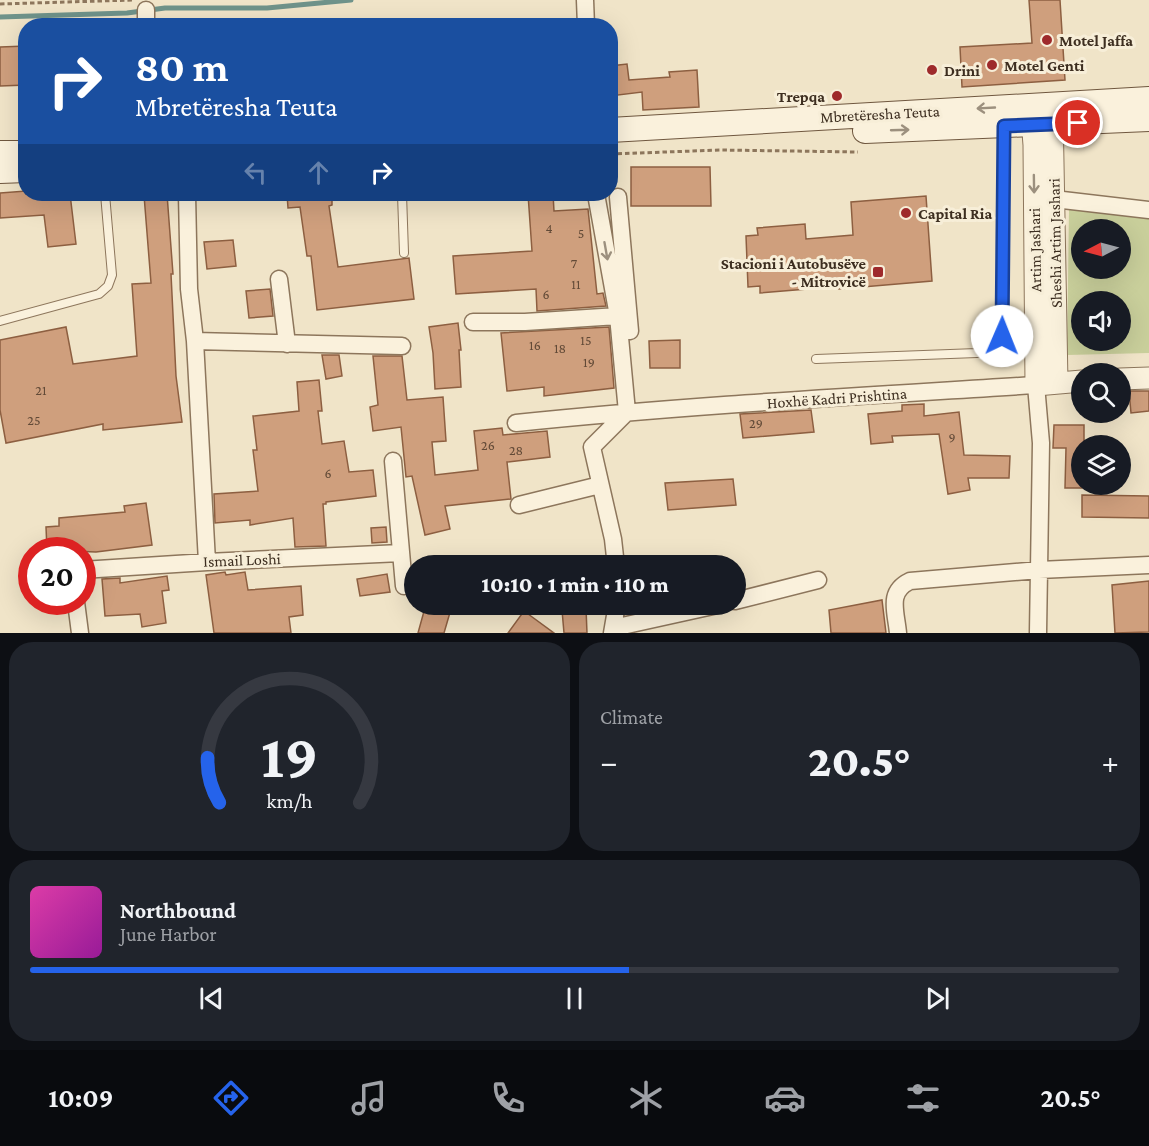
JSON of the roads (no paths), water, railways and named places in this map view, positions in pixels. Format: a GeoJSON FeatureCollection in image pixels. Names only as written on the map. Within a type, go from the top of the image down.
{"type":"FeatureCollection","features":[{"type":"Feature","properties":{"kind":"main road","name":"Mbretëresha Teuta"},"geometry":{"type":"LineString","coordinates":[[618,140],[1004,126],[1042,115],[1149,99]]}},
{"type":"Feature","properties":{"kind":"main road","name":"Mbretëresha Teuta"},"geometry":{"type":"LineString","coordinates":[[618,130],[1042,115],[1149,119]]}},
{"type":"Feature","properties":{"kind":"main road"},"geometry":{"type":"LineString","coordinates":[[0,153],[18,153]]}},
{"type":"Feature","properties":{"kind":"main road"},"geometry":{"type":"LineString","coordinates":[[0,171],[18,170]]}},
{"type":"Feature","properties":{"kind":"street"},"geometry":{"type":"LineString","coordinates":[[585,0],[586,18]]}},
{"type":"Feature","properties":{"kind":"street","name":"Sheshi Artim Jashari"},"geometry":{"type":"LineString","coordinates":[[1042,115],[1054,199],[1046,384]]}},
{"type":"Feature","properties":{"kind":"street","name":"Artim Jashari"},"geometry":{"type":"LineString","coordinates":[[1042,115],[1046,384]]}},
{"type":"Feature","properties":{"kind":"street"},"geometry":{"type":"LineString","coordinates":[[618,196],[632,412]]}},
{"type":"Feature","properties":{"kind":"street"},"geometry":{"type":"LineString","coordinates":[[1054,199],[1149,210]]}},
{"type":"Feature","properties":{"kind":"street"},"geometry":{"type":"LineString","coordinates":[[187,201],[189,289],[195,341],[207,562]]}},
{"type":"Feature","properties":{"kind":"street"},"geometry":{"type":"LineString","coordinates":[[597,201],[632,412]]}},
{"type":"Feature","properties":{"kind":"street"},"geometry":{"type":"LineString","coordinates":[[279,279],[287,344]]}},
{"type":"Feature","properties":{"kind":"street"},"geometry":{"type":"LineString","coordinates":[[473,322],[525,322],[618,316]]}},
{"type":"Feature","properties":{"kind":"street"},"geometry":{"type":"LineString","coordinates":[[195,341],[402,346]]}},
{"type":"Feature","properties":{"kind":"street"},"geometry":{"type":"LineString","coordinates":[[1131,379],[1149,378]]}},
{"type":"Feature","properties":{"kind":"street"},"geometry":{"type":"LineString","coordinates":[[1038,633],[1041,443],[1046,384],[1071,382]]}},
{"type":"Feature","properties":{"kind":"street","name":"Hoxhë Kadri Prishtina"},"geometry":{"type":"LineString","coordinates":[[516,423],[632,412],[1046,384]]}},
{"type":"Feature","properties":{"kind":"street"},"geometry":{"type":"LineString","coordinates":[[615,555],[592,447],[632,412]]}},
{"type":"Feature","properties":{"kind":"street"},"geometry":{"type":"LineString","coordinates":[[393,461],[404,586]]}},
{"type":"Feature","properties":{"kind":"street"},"geometry":{"type":"LineString","coordinates":[[519,505],[600,485]]}},
{"type":"Feature","properties":{"kind":"street","name":"Ismail Loshi"},"geometry":{"type":"LineString","coordinates":[[96,569],[401,553]]}},
{"type":"Feature","properties":{"kind":"street"},"geometry":{"type":"LineString","coordinates":[[898,633],[894,597],[899,586],[910,581],[1039,570],[1149,565]]}},
{"type":"Feature","properties":{"kind":"street"},"geometry":{"type":"LineString","coordinates":[[746,598],[818,580]]}},
{"type":"Feature","properties":{"kind":"street"},"geometry":{"type":"LineString","coordinates":[[78,615],[80,633]]}},
{"type":"Feature","properties":{"kind":"street"},"geometry":{"type":"LineString","coordinates":[[615,615],[612,630],[675,615]]}},
{"type":"Feature","properties":{"kind":"lane"},"geometry":{"type":"LineString","coordinates":[[816,359],[977,353],[997,348],[1002,336],[1004,126]]}},
{"type":"Feature","properties":{"kind":"lane"},"geometry":{"type":"LineString","coordinates":[[0,321],[99,294],[108,286],[112,275],[106,201]]}},
{"type":"Feature","properties":{"kind":"lane"},"geometry":{"type":"LineString","coordinates":[[402,201],[404,253]]}},
{"type":"Feature","properties":{"kind":"waterway"},"geometry":{"type":"LineString","coordinates":[[0,17],[127,13],[165,8],[267,8],[351,0]]}},
{"type":"Feature","properties":{"kind":"place","name":"Motel Jaffa"},"geometry":{"type":"Point","coordinates":[1047,40]}},
{"type":"Feature","properties":{"kind":"place","name":"Motel Genti"},"geometry":{"type":"Point","coordinates":[992,65]}},
{"type":"Feature","properties":{"kind":"place","name":"Drini"},"geometry":{"type":"Point","coordinates":[932,70]}},
{"type":"Feature","properties":{"kind":"place","name":"Trepqa"},"geometry":{"type":"Point","coordinates":[837,96]}},
{"type":"Feature","properties":{"kind":"place","name":"Capital Ria"},"geometry":{"type":"Point","coordinates":[906,213]}},
{"type":"Feature","properties":{"kind":"place","name":"Stacioni i Autobusëve - Mitrovicë"},"geometry":{"type":"Point","coordinates":[878,272]}}]}
